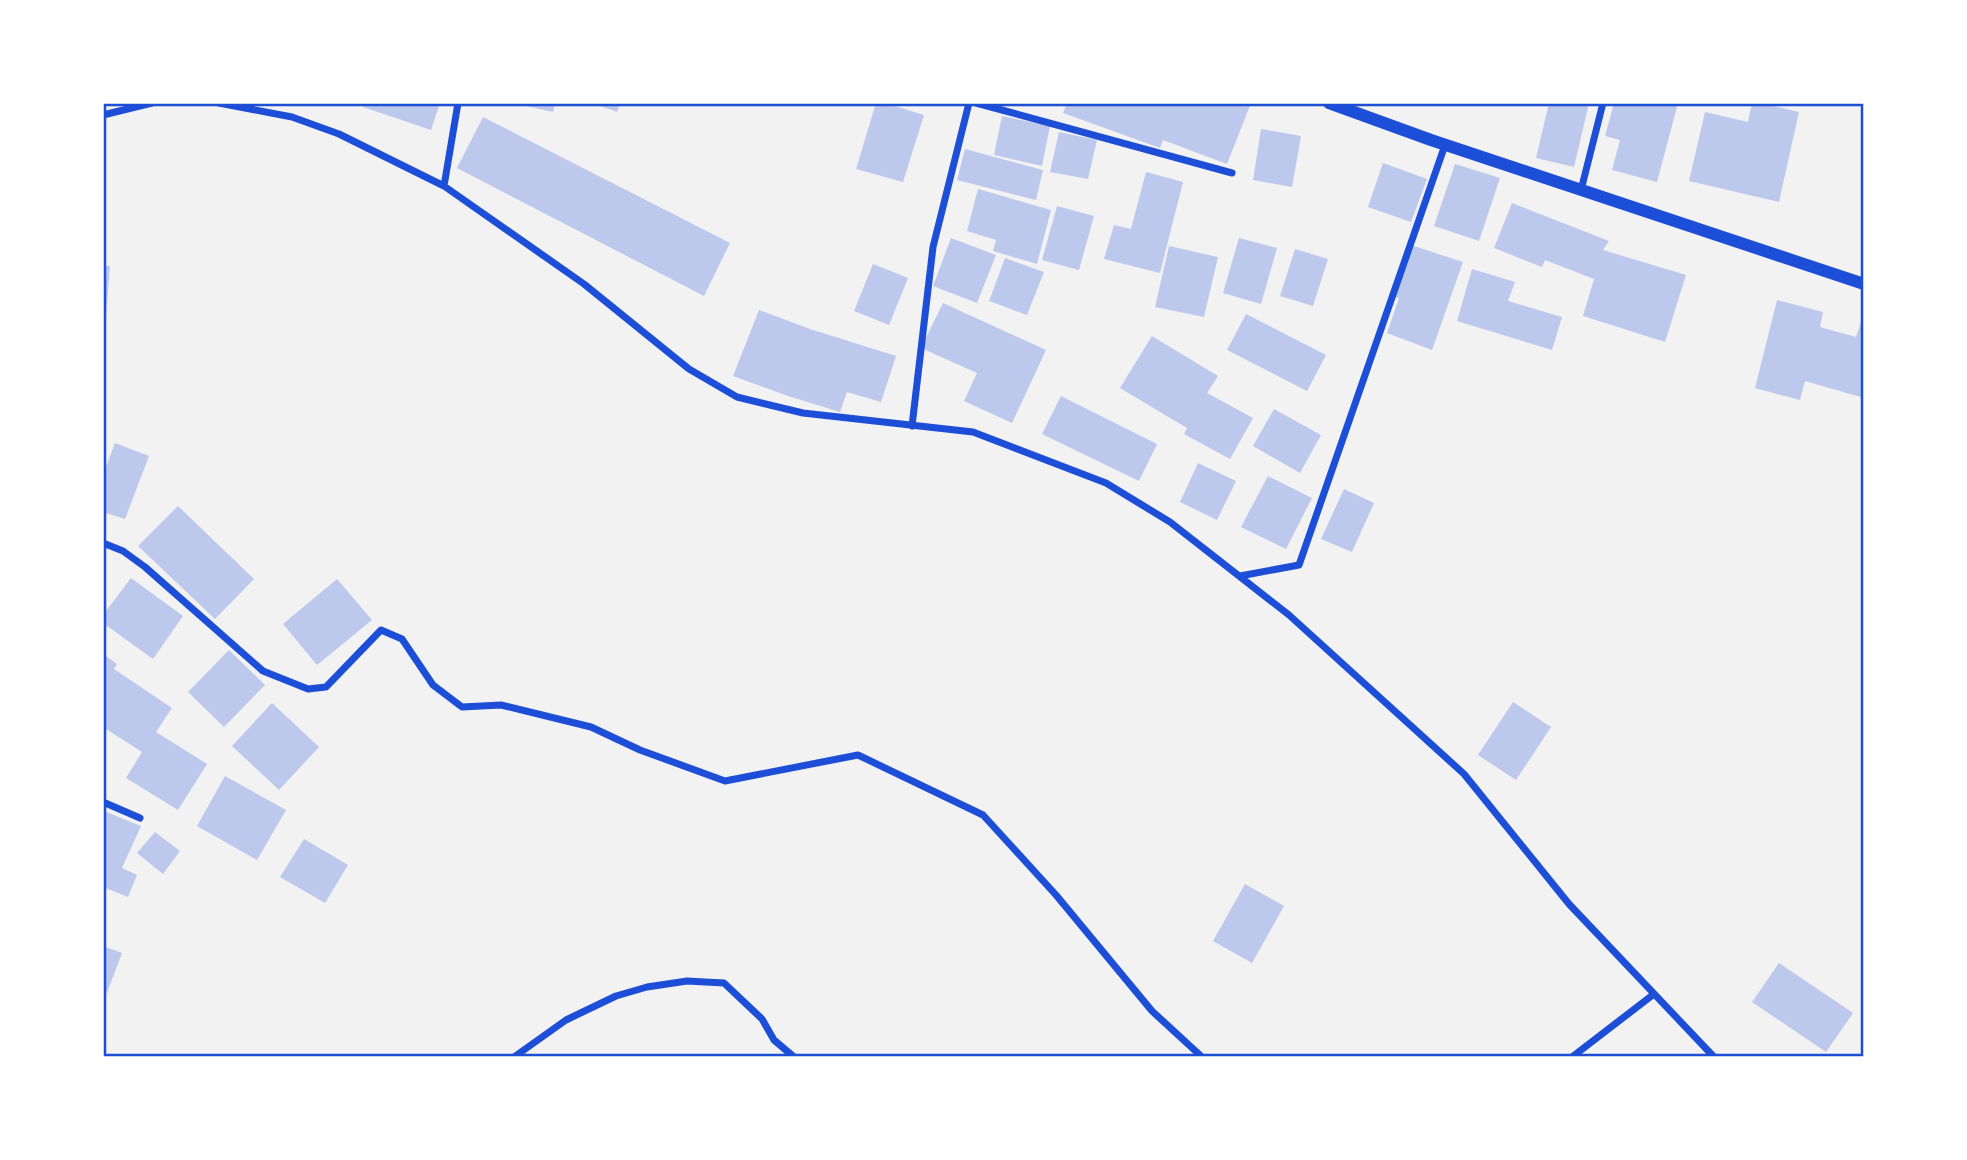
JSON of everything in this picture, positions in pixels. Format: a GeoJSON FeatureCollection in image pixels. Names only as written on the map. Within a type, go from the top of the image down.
{"type":"FeatureCollection","features":[{"type":"Feature","properties":{"kind":"street"},"geometry":{"type":"LineString","coordinates":[[103,115],[152,103]]}},
{"type":"Feature","properties":{"kind":"street"},"geometry":{"type":"LineString","coordinates":[[219,103],[292,117],[339,135],[444,186],[584,285],[689,369],[737,397],[803,413],[973,432],[1105,483],[1170,522],[1289,615],[1464,774],[1569,904],[1714,1057]]}},
{"type":"Feature","properties":{"kind":"street"},"geometry":{"type":"LineString","coordinates":[[444,186],[458,103]]}},
{"type":"Feature","properties":{"kind":"street"},"geometry":{"type":"LineString","coordinates":[[912,426],[933,247],[969,103]]}},
{"type":"Feature","properties":{"kind":"street"},"geometry":{"type":"LineString","coordinates":[[976,103],[1232,173]]}},
{"type":"Feature","properties":{"kind":"street"},"geometry":{"type":"LineString","coordinates":[[1329,103],[1445,145],[1864,284]]}},
{"type":"Feature","properties":{"kind":"street"},"geometry":{"type":"LineString","coordinates":[[1581,190],[1603,103]]}},
{"type":"Feature","properties":{"kind":"street"},"geometry":{"type":"LineString","coordinates":[[1240,576],[1299,565],[1445,145]]}},
{"type":"Feature","properties":{"kind":"street"},"geometry":{"type":"LineString","coordinates":[[103,543],[123,551],[145,567],[263,671],[308,689],[326,687],[381,630],[402,639],[433,685],[462,707],[501,705],[591,727],[640,750],[725,781],[858,754],[983,815],[1056,895],[1152,1011],[1202,1057]]}},
{"type":"Feature","properties":{"kind":"street"},"geometry":{"type":"LineString","coordinates":[[103,802],[140,818]]}},
{"type":"Feature","properties":{"kind":"street"},"geometry":{"type":"LineString","coordinates":[[514,1057],[566,1020],[616,996],[687,981],[724,983],[762,1019],[774,1040],[794,1057]]}},
{"type":"Feature","properties":{"kind":"street"},"geometry":{"type":"LineString","coordinates":[[1572,1057],[1654,994]]}},
{"type":"Feature","properties":{"kind":"building"},"geometry":{"type":"Polygon","coordinates":[[[365,103],[440,103],[431,130],[363,107],[365,103]]]}},
{"type":"Feature","properties":{"kind":"building"},"geometry":{"type":"Polygon","coordinates":[[[513,103],[555,103],[553,112],[513,103]]]}},
{"type":"Feature","properties":{"kind":"building"},"geometry":{"type":"Polygon","coordinates":[[[592,103],[620,103],[617,112],[592,103]]]}},
{"type":"Feature","properties":{"kind":"building"},"geometry":{"type":"Polygon","coordinates":[[[876,103],[885,103],[924,115],[903,182],[856,169],[876,103]]]}},
{"type":"Feature","properties":{"kind":"building"},"geometry":{"type":"Polygon","coordinates":[[[1067,103],[1251,103],[1227,164],[1163,140],[1160,148],[1063,113],[1067,103]]]}},
{"type":"Feature","properties":{"kind":"building"},"geometry":{"type":"Polygon","coordinates":[[[1549,103],[1589,103],[1574,167],[1536,158],[1549,103]]]}},
{"type":"Feature","properties":{"kind":"building"},"geometry":{"type":"Polygon","coordinates":[[[1614,103],[1678,103],[1657,182],[1612,170],[1620,140],[1605,136],[1614,103]]]}},
{"type":"Feature","properties":{"kind":"building"},"geometry":{"type":"Polygon","coordinates":[[[1752,103],[1799,112],[1779,202],[1689,181],[1705,112],[1748,122],[1752,103]]]}},
{"type":"Feature","properties":{"kind":"building"},"geometry":{"type":"Polygon","coordinates":[[[1002,116],[1050,126],[1042,166],[994,155],[1002,116]]]}},
{"type":"Feature","properties":{"kind":"building"},"geometry":{"type":"Polygon","coordinates":[[[483,117],[730,243],[704,296],[457,168],[483,117]]]}},
{"type":"Feature","properties":{"kind":"building"},"geometry":{"type":"Polygon","coordinates":[[[1261,129],[1301,136],[1292,187],[1253,180],[1261,129]]]}},
{"type":"Feature","properties":{"kind":"building"},"geometry":{"type":"Polygon","coordinates":[[[1059,132],[1097,140],[1088,179],[1050,172],[1059,132]]]}},
{"type":"Feature","properties":{"kind":"building"},"geometry":{"type":"Polygon","coordinates":[[[965,149],[1043,170],[1036,200],[957,180],[965,149]]]}},
{"type":"Feature","properties":{"kind":"building"},"geometry":{"type":"Polygon","coordinates":[[[1383,163],[1427,179],[1411,222],[1368,207],[1383,163]]]}},
{"type":"Feature","properties":{"kind":"building"},"geometry":{"type":"Polygon","coordinates":[[[1455,164],[1500,178],[1479,241],[1434,226],[1455,164]]]}},
{"type":"Feature","properties":{"kind":"building"},"geometry":{"type":"Polygon","coordinates":[[[1146,172],[1183,182],[1160,273],[1104,259],[1114,225],[1131,229],[1146,172]]]}},
{"type":"Feature","properties":{"kind":"building"},"geometry":{"type":"Polygon","coordinates":[[[978,189],[1051,210],[1037,264],[993,251],[996,240],[967,231],[978,189]]]}},
{"type":"Feature","properties":{"kind":"building"},"geometry":{"type":"Polygon","coordinates":[[[1512,203],[1609,241],[1603,250],[1686,275],[1665,342],[1583,316],[1594,279],[1545,260],[1542,267],[1494,248],[1512,203]]]}},
{"type":"Feature","properties":{"kind":"building"},"geometry":{"type":"Polygon","coordinates":[[[1057,206],[1094,216],[1079,270],[1042,260],[1057,206]]]}},
{"type":"Feature","properties":{"kind":"building"},"geometry":{"type":"Polygon","coordinates":[[[951,238],[996,255],[977,303],[933,286],[951,238]]]}},
{"type":"Feature","properties":{"kind":"building"},"geometry":{"type":"Polygon","coordinates":[[[1239,238],[1277,248],[1261,304],[1223,293],[1239,238]]]}},
{"type":"Feature","properties":{"kind":"building"},"geometry":{"type":"Polygon","coordinates":[[[1411,245],[1463,262],[1432,350],[1387,333],[1399,298],[1393,297],[1411,245]]]}},
{"type":"Feature","properties":{"kind":"building"},"geometry":{"type":"Polygon","coordinates":[[[1169,246],[1218,257],[1204,317],[1155,307],[1169,246]]]}},
{"type":"Feature","properties":{"kind":"building"},"geometry":{"type":"Polygon","coordinates":[[[1295,249],[1328,259],[1313,306],[1280,296],[1295,249]]]}},
{"type":"Feature","properties":{"kind":"building"},"geometry":{"type":"Polygon","coordinates":[[[1005,258],[1044,272],[1027,315],[989,301],[1005,258]]]}},
{"type":"Feature","properties":{"kind":"building"},"geometry":{"type":"Polygon","coordinates":[[[873,264],[908,278],[889,325],[854,311],[873,264]]]}},
{"type":"Feature","properties":{"kind":"building"},"geometry":{"type":"Polygon","coordinates":[[[103,266],[110,266],[105,328],[103,328],[103,266]]]}},
{"type":"Feature","properties":{"kind":"building"},"geometry":{"type":"Polygon","coordinates":[[[1472,269],[1515,282],[1508,301],[1562,317],[1552,350],[1457,321],[1472,269]]]}},
{"type":"Feature","properties":{"kind":"building"},"geometry":{"type":"Polygon","coordinates":[[[1777,300],[1823,312],[1820,327],[1856,337],[1864,313],[1864,398],[1805,381],[1800,400],[1755,388],[1777,300]]]}},
{"type":"Feature","properties":{"kind":"building"},"geometry":{"type":"Polygon","coordinates":[[[943,303],[1046,350],[1012,423],[964,401],[977,373],[921,348],[943,303]]]}},
{"type":"Feature","properties":{"kind":"building"},"geometry":{"type":"Polygon","coordinates":[[[759,310],[896,356],[881,402],[847,392],[840,412],[733,376],[759,310]]]}},
{"type":"Feature","properties":{"kind":"building"},"geometry":{"type":"Polygon","coordinates":[[[1246,314],[1326,355],[1307,391],[1227,350],[1246,314]]]}},
{"type":"Feature","properties":{"kind":"building"},"geometry":{"type":"Polygon","coordinates":[[[1152,336],[1218,376],[1207,393],[1253,418],[1230,459],[1184,434],[1187,428],[1120,388],[1152,336]]]}},
{"type":"Feature","properties":{"kind":"building"},"geometry":{"type":"Polygon","coordinates":[[[1061,396],[1157,444],[1139,481],[1042,434],[1061,396]]]}},
{"type":"Feature","properties":{"kind":"building"},"geometry":{"type":"Polygon","coordinates":[[[1274,409],[1321,435],[1300,473],[1253,446],[1274,409]]]}},
{"type":"Feature","properties":{"kind":"building"},"geometry":{"type":"Polygon","coordinates":[[[115,443],[149,456],[125,519],[103,512],[103,475],[115,443]]]}},
{"type":"Feature","properties":{"kind":"building"},"geometry":{"type":"Polygon","coordinates":[[[1198,463],[1236,481],[1217,520],[1180,502],[1198,463]]]}},
{"type":"Feature","properties":{"kind":"building"},"geometry":{"type":"Polygon","coordinates":[[[1268,476],[1312,498],[1286,549],[1241,527],[1268,476]]]}},
{"type":"Feature","properties":{"kind":"building"},"geometry":{"type":"Polygon","coordinates":[[[1344,489],[1374,503],[1352,552],[1321,539],[1344,489]]]}},
{"type":"Feature","properties":{"kind":"building"},"geometry":{"type":"Polygon","coordinates":[[[178,506],[254,579],[215,619],[138,546],[178,506]]]}},
{"type":"Feature","properties":{"kind":"building"},"geometry":{"type":"Polygon","coordinates":[[[131,578],[183,616],[153,659],[103,623],[103,615],[131,578]]]}},
{"type":"Feature","properties":{"kind":"building"},"geometry":{"type":"Polygon","coordinates":[[[337,579],[372,620],[317,665],[283,624],[337,579]]]}},
{"type":"Feature","properties":{"kind":"building"},"geometry":{"type":"Polygon","coordinates":[[[229,650],[265,685],[224,727],[188,692],[229,650]]]}},
{"type":"Feature","properties":{"kind":"building"},"geometry":{"type":"Polygon","coordinates":[[[103,654],[117,664],[114,669],[172,708],[156,732],[207,764],[178,810],[126,778],[142,752],[103,727],[103,654]]]}},
{"type":"Feature","properties":{"kind":"building"},"geometry":{"type":"Polygon","coordinates":[[[1513,702],[1551,727],[1516,780],[1478,755],[1513,702]]]}},
{"type":"Feature","properties":{"kind":"building"},"geometry":{"type":"Polygon","coordinates":[[[272,703],[319,747],[279,790],[232,746],[272,703]]]}},
{"type":"Feature","properties":{"kind":"building"},"geometry":{"type":"Polygon","coordinates":[[[225,776],[286,810],[257,860],[197,826],[225,776]]]}},
{"type":"Feature","properties":{"kind":"building"},"geometry":{"type":"Polygon","coordinates":[[[104,811],[141,826],[122,868],[137,875],[128,897],[103,887],[104,811]]]}},
{"type":"Feature","properties":{"kind":"building"},"geometry":{"type":"Polygon","coordinates":[[[155,832],[180,851],[163,874],[137,853],[155,832]]]}},
{"type":"Feature","properties":{"kind":"building"},"geometry":{"type":"Polygon","coordinates":[[[304,839],[348,865],[325,903],[280,877],[304,839]]]}},
{"type":"Feature","properties":{"kind":"building"},"geometry":{"type":"Polygon","coordinates":[[[1245,884],[1284,906],[1252,963],[1213,941],[1245,884]]]}},
{"type":"Feature","properties":{"kind":"building"},"geometry":{"type":"Polygon","coordinates":[[[103,946],[122,953],[103,1003],[103,946]]]}},
{"type":"Feature","properties":{"kind":"building"},"geometry":{"type":"Polygon","coordinates":[[[1779,963],[1853,1013],[1826,1052],[1752,1002],[1779,963]]]}}]}
